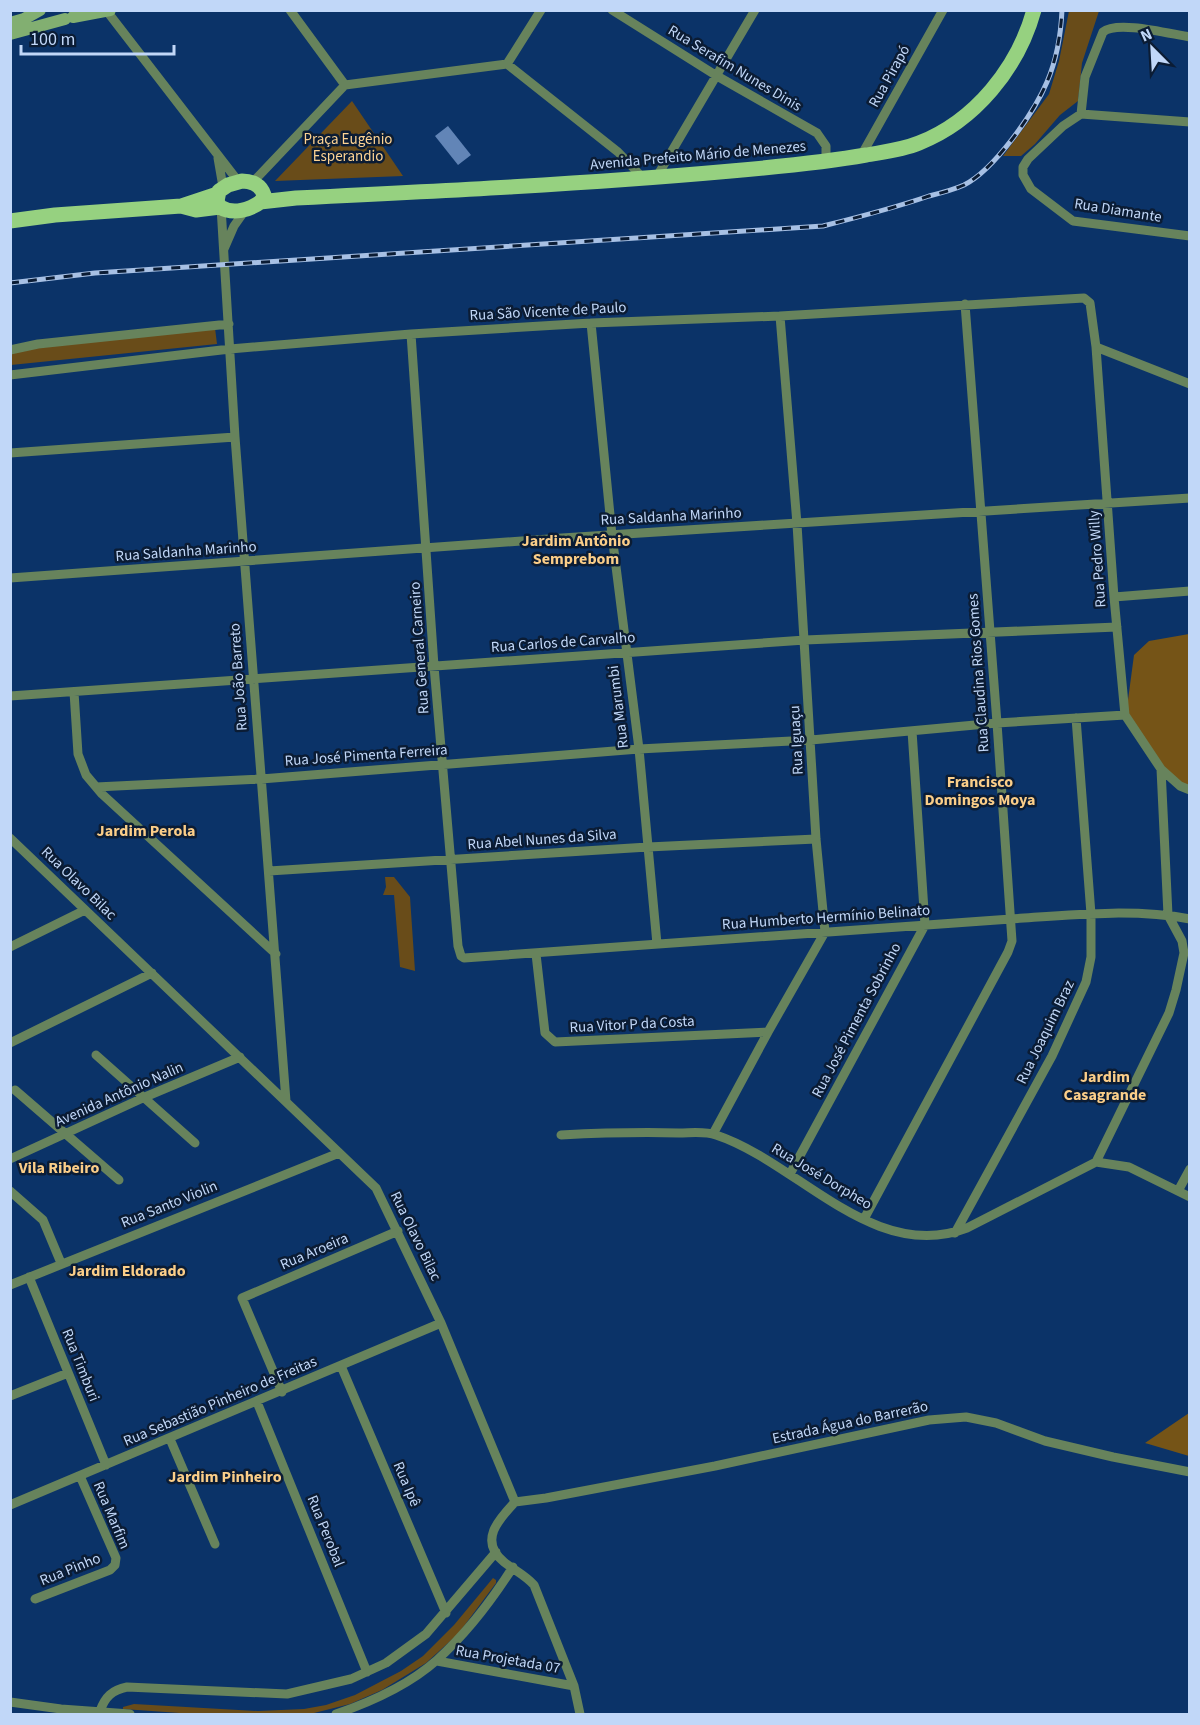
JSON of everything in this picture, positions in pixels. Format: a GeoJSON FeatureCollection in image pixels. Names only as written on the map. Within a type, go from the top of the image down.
{"type":"FeatureCollection","features":[{"type":"Feature","properties":{"kind":"main road"},"geometry":{"type":"LineString","coordinates":[[10,23],[24,19],[40,10]]}},
{"type":"Feature","properties":{"kind":"main road"},"geometry":{"type":"LineString","coordinates":[[50,10],[56,16],[72,16]]}},
{"type":"Feature","properties":{"kind":"main road","name":"Avenida Prefeito Mário de Menezes"},"geometry":{"type":"LineString","coordinates":[[10,221],[55,215],[181,206],[238,196],[296,198],[650,178],[826,162],[861,156],[919,143],[949,127],[977,106],[1001,78],[1019,51],[1034,10]]}},
{"type":"Feature","properties":{"kind":"main road"},"geometry":{"type":"LineString","coordinates":[[10,34],[72,16],[107,11]]}},
{"type":"Feature","properties":{"kind":"street"},"geometry":{"type":"LineString","coordinates":[[290,10],[345,85]]}},
{"type":"Feature","properties":{"kind":"street"},"geometry":{"type":"LineString","coordinates":[[507,64],[541,10]]}},
{"type":"Feature","properties":{"kind":"street","name":"Rua Serafim Nunes Dinis"},"geometry":{"type":"LineString","coordinates":[[612,10],[717,76],[817,133],[826,146],[826,162]]}},
{"type":"Feature","properties":{"kind":"street"},"geometry":{"type":"LineString","coordinates":[[238,196],[345,85],[507,64],[650,178],[717,76],[756,10]]}},
{"type":"Feature","properties":{"kind":"street","name":"Rua Pirapó"},"geometry":{"type":"LineString","coordinates":[[861,156],[943,10]]}},
{"type":"Feature","properties":{"kind":"street"},"geometry":{"type":"LineString","coordinates":[[107,11],[218,156],[238,196],[234,226],[223,251]]}},
{"type":"Feature","properties":{"kind":"street"},"geometry":{"type":"LineString","coordinates":[[1190,37],[1120,26],[1108,28],[1103,32],[1085,77],[1081,114],[1190,122]]}},
{"type":"Feature","properties":{"kind":"street","name":"Rua Diamante"},"geometry":{"type":"LineString","coordinates":[[1081,114],[1062,126],[1038,148],[1023,167],[1023,175],[1030,189],[1073,221],[1190,236]]}},
{"type":"Feature","properties":{"kind":"street","name":"Rua João Barreto"},"geometry":{"type":"LineString","coordinates":[[218,156],[238,196],[223,251],[286,1101]]}},
{"type":"Feature","properties":{"kind":"street","name":"Rua São Vicente de Paulo"},"geometry":{"type":"LineString","coordinates":[[10,375],[230,349],[411,334],[1084,298],[1088,300]]}},
{"type":"Feature","properties":{"kind":"street","name":"Rua Pedro Willy"},"geometry":{"type":"LineString","coordinates":[[1088,300],[1096,347],[1125,715],[1161,769],[1180,786],[1190,790]]}},
{"type":"Feature","properties":{"kind":"street","name":"Rua Claudina Rios Gomes"},"geometry":{"type":"LineString","coordinates":[[864,1219],[1012,941],[965,304]]}},
{"type":"Feature","properties":{"kind":"street","name":"Rua Iguaçu"},"geometry":{"type":"LineString","coordinates":[[780,316],[805,640],[816,839],[825,932]]}},
{"type":"Feature","properties":{"kind":"street","name":"Rua Marumbi"},"geometry":{"type":"LineString","coordinates":[[591,323],[612,535],[639,749],[657,944]]}},
{"type":"Feature","properties":{"kind":"street"},"geometry":{"type":"LineString","coordinates":[[10,350],[38,344],[229,324]]}},
{"type":"Feature","properties":{"kind":"street","name":"Rua General Carneiro"},"geometry":{"type":"LineString","coordinates":[[411,334],[434,666],[458,946],[464,958]]}},
{"type":"Feature","properties":{"kind":"street"},"geometry":{"type":"LineString","coordinates":[[1096,347],[1190,384]]}},
{"type":"Feature","properties":{"kind":"street"},"geometry":{"type":"LineString","coordinates":[[10,453],[235,437]]}},
{"type":"Feature","properties":{"kind":"street","name":"Rua Saldanha Marinho"},"geometry":{"type":"LineString","coordinates":[[10,579],[612,535],[1190,498]]}},
{"type":"Feature","properties":{"kind":"street"},"geometry":{"type":"LineString","coordinates":[[1114,597],[1190,591]]}},
{"type":"Feature","properties":{"kind":"street","name":"Rua Carlos de Carvalho"},"geometry":{"type":"LineString","coordinates":[[10,696],[805,640],[1117,627]]}},
{"type":"Feature","properties":{"kind":"street"},"geometry":{"type":"LineString","coordinates":[[74,692],[78,753],[86,775],[96,787],[276,954]]}},
{"type":"Feature","properties":{"kind":"street","name":"Rua José Pimenta Ferreira"},"geometry":{"type":"LineString","coordinates":[[96,787],[261,779],[639,749],[811,740],[997,723],[1125,715]]}},
{"type":"Feature","properties":{"kind":"street","name":"Rua Joaquim Braz"},"geometry":{"type":"LineString","coordinates":[[955,1233],[1052,1056],[1086,982],[1091,957],[1091,914],[1076,718]]}},
{"type":"Feature","properties":{"kind":"street"},"geometry":{"type":"LineString","coordinates":[[912,731],[925,925]]}},
{"type":"Feature","properties":{"kind":"street"},"geometry":{"type":"LineString","coordinates":[[1161,769],[1168,915],[1182,940],[1184,953],[1173,1002],[1096,1162],[1129,1167],[1190,1197]]}},
{"type":"Feature","properties":{"kind":"street","name":"Rua Olavo Bilac"},"geometry":{"type":"LineString","coordinates":[[10,838],[375,1188],[441,1323],[514,1502]]}},
{"type":"Feature","properties":{"kind":"street","name":"Rua Abel Nunes da Silva"},"geometry":{"type":"LineString","coordinates":[[269,872],[648,847],[816,839]]}},
{"type":"Feature","properties":{"kind":"street"},"geometry":{"type":"LineString","coordinates":[[10,947],[85,910]]}},
{"type":"Feature","properties":{"kind":"street","name":"Rua Humberto Hermínio Belinato"},"geometry":{"type":"LineString","coordinates":[[464,958],[1091,914],[1168,915],[1190,919]]}},
{"type":"Feature","properties":{"kind":"street","name":"Rua José Pimenta Sobrinho"},"geometry":{"type":"LineString","coordinates":[[790,1174],[925,925]]}},
{"type":"Feature","properties":{"kind":"street"},"geometry":{"type":"LineString","coordinates":[[714,1134],[825,932]]}},
{"type":"Feature","properties":{"kind":"street","name":"Rua Vitor P da Costa"},"geometry":{"type":"LineString","coordinates":[[536,954],[545,1033],[555,1042],[768,1032]]}},
{"type":"Feature","properties":{"kind":"street"},"geometry":{"type":"LineString","coordinates":[[10,1043],[152,973]]}},
{"type":"Feature","properties":{"kind":"street"},"geometry":{"type":"LineString","coordinates":[[96,1055],[195,1143]]}},
{"type":"Feature","properties":{"kind":"street","name":"Avenida Antônio Nalin"},"geometry":{"type":"LineString","coordinates":[[10,1160],[145,1097],[240,1057]]}},
{"type":"Feature","properties":{"kind":"street"},"geometry":{"type":"LineString","coordinates":[[15,1089],[119,1180]]}},
{"type":"Feature","properties":{"kind":"street","name":"Rua José Dorpheo"},"geometry":{"type":"LineString","coordinates":[[561,1135],[626,1132],[714,1134],[748,1149],[818,1194],[879,1228],[912,1236],[955,1233],[1045,1190],[1096,1162]]}},
{"type":"Feature","properties":{"kind":"street","name":"Rua Santo Violin"},"geometry":{"type":"LineString","coordinates":[[10,1284],[339,1153]]}},
{"type":"Feature","properties":{"kind":"street"},"geometry":{"type":"LineString","coordinates":[[1178,1191],[1190,1169]]}},
{"type":"Feature","properties":{"kind":"street"},"geometry":{"type":"LineString","coordinates":[[11,1192],[44,1220],[61,1263]]}},
{"type":"Feature","properties":{"kind":"street","name":"Rua Aroeira"},"geometry":{"type":"LineString","coordinates":[[282,1392],[242,1298],[398,1231]]}},
{"type":"Feature","properties":{"kind":"street","name":"Rua Timburi"},"geometry":{"type":"LineString","coordinates":[[29,1277],[106,1465]]}},
{"type":"Feature","properties":{"kind":"street","name":"Rua Sebastião Pinheiro de Freitas"},"geometry":{"type":"LineString","coordinates":[[10,1505],[441,1323]]}},
{"type":"Feature","properties":{"kind":"street","name":"Rua Ipê"},"geometry":{"type":"LineString","coordinates":[[341,1366],[446,1613]]}},
{"type":"Feature","properties":{"kind":"street"},"geometry":{"type":"LineString","coordinates":[[10,1396],[68,1373]]}},
{"type":"Feature","properties":{"kind":"street","name":"Rua Perobal"},"geometry":{"type":"LineString","coordinates":[[257,1402],[368,1672]]}},
{"type":"Feature","properties":{"kind":"street","name":"Estrada Água do Barrerão"},"geometry":{"type":"LineString","coordinates":[[514,1502],[715,1466],[929,1420],[966,1417],[996,1423],[1045,1441],[1190,1472]]}},
{"type":"Feature","properties":{"kind":"street"},"geometry":{"type":"LineString","coordinates":[[170,1439],[215,1544]]}},
{"type":"Feature","properties":{"kind":"street","name":"Rua Marfim"},"geometry":{"type":"LineString","coordinates":[[80,1476],[116,1558],[115,1565]]}},
{"type":"Feature","properties":{"kind":"street"},"geometry":{"type":"LineString","coordinates":[[514,1502],[494,1526],[492,1540],[502,1561],[529,1579],[538,1592],[574,1686],[580,1714]]}},
{"type":"Feature","properties":{"kind":"street"},"geometry":{"type":"LineString","coordinates":[[100,1711],[109,1695],[127,1687],[287,1694],[342,1682],[368,1672],[405,1650],[426,1634],[496,1552]]}},
{"type":"Feature","properties":{"kind":"street","name":"Rua Pinho"},"geometry":{"type":"LineString","coordinates":[[35,1599],[110,1570],[115,1565]]}},
{"type":"Feature","properties":{"kind":"street"},"geometry":{"type":"LineString","coordinates":[[336,1714],[381,1695],[411,1679],[436,1661],[487,1604],[513,1567]]}},
{"type":"Feature","properties":{"kind":"street","name":"Rua Projetada 07"},"geometry":{"type":"LineString","coordinates":[[436,1661],[574,1686]]}},
{"type":"Feature","properties":{"kind":"street"},"geometry":{"type":"LineString","coordinates":[[10,1702],[60,1712],[100,1711],[130,1714]]}},
{"type":"Feature","properties":{"kind":"green space"},"geometry":{"type":"Polygon","coordinates":[[[1069,11],[1099,11],[1082,63],[1078,101],[1060,115],[1035,144],[1021,156],[1003,156],[1049,94],[1059,61],[1069,11]]]}},
{"type":"Feature","properties":{"kind":"green space","name":"Praça Eugênio Esperandio"},"geometry":{"type":"Polygon","coordinates":[[[352,101],[403,176],[275,181],[352,101]]]}},
{"type":"Feature","properties":{"kind":"green space"},"geometry":{"type":"Polygon","coordinates":[[[215,328],[217,344],[11,365],[11,353],[44,346],[215,328]]]}},
{"type":"Feature","properties":{"kind":"green space"},"geometry":{"type":"Polygon","coordinates":[[[385,877],[394,877],[410,897],[415,971],[400,967],[394,895],[383,895],[386,887],[385,877]]]}},
{"type":"Feature","properties":{"kind":"green space"},"geometry":{"type":"Polygon","coordinates":[[[493,1578],[496,1583],[458,1634],[426,1663],[382,1690],[350,1704],[310,1714],[194,1714],[123,1709],[123,1707],[134,1704],[258,1711],[304,1709],[326,1705],[355,1695],[401,1671],[423,1656],[454,1625],[493,1578]]]}},
{"type":"Feature","properties":{"kind":"shaded area"},"geometry":{"type":"Polygon","coordinates":[[[1189,634],[1189,788],[1172,779],[1126,715],[1134,655],[1149,641],[1189,634]]]}},
{"type":"Feature","properties":{"kind":"shaded area"},"geometry":{"type":"Polygon","coordinates":[[[1189,1413],[1189,1456],[1145,1443],[1189,1413]]]}},
{"type":"Feature","properties":{"kind":"water"},"geometry":{"type":"Polygon","coordinates":[[[448,126],[471,155],[458,165],[435,136],[448,126]]]}},
{"type":"Feature","properties":{"kind":"railway"},"geometry":{"type":"LineString","coordinates":[[10,283],[95,273],[823,226],[850,219],[964,185],[988,167],[1012,139],[1041,95],[1058,47],[1062,10]]}},
{"type":"Feature","properties":{"kind":"district","name":"Jardim Antônio Semprebom"},"geometry":{"type":"Point","coordinates":[576,549]}},
{"type":"Feature","properties":{"kind":"district","name":"Francisco Domingos Moya"},"geometry":{"type":"Point","coordinates":[980,790]}},
{"type":"Feature","properties":{"kind":"district","name":"Jardim Perola"},"geometry":{"type":"Point","coordinates":[146,830]}},
{"type":"Feature","properties":{"kind":"district","name":"Jardim Casagrande"},"geometry":{"type":"Point","coordinates":[1105,1085]}},
{"type":"Feature","properties":{"kind":"district","name":"Vila Ribeiro"},"geometry":{"type":"Point","coordinates":[59,1167]}},
{"type":"Feature","properties":{"kind":"district","name":"Jardim Eldorado"},"geometry":{"type":"Point","coordinates":[127,1270]}},
{"type":"Feature","properties":{"kind":"district","name":"Jardim Pinheiro"},"geometry":{"type":"Point","coordinates":[225,1476]}}]}
